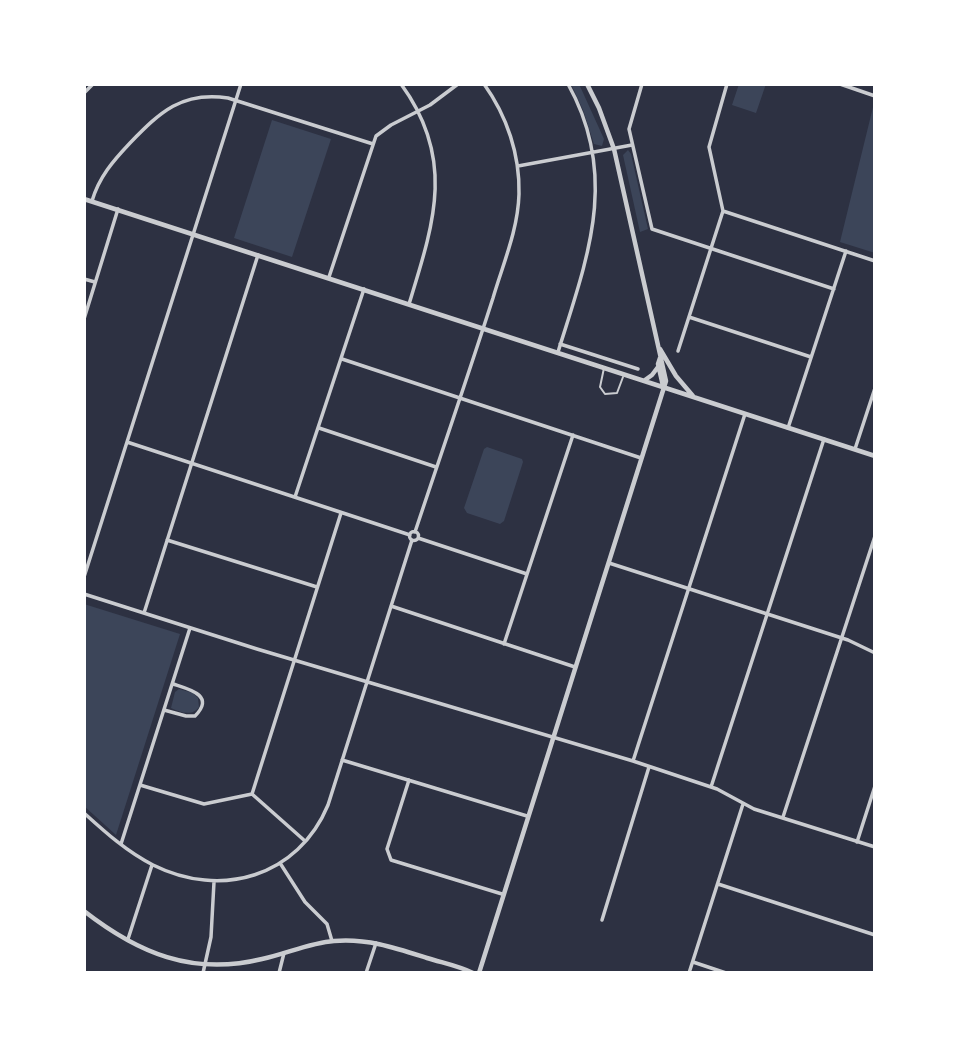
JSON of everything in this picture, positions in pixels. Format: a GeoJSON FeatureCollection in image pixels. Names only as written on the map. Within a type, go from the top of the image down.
{"type":"FeatureCollection","features":[{"type":"Feature","properties":{"kind":"street"},"geometry":{"type":"LineString","coordinates":[[84,577],[241,84]]}},
{"type":"Feature","properties":{"kind":"street"},"geometry":{"type":"LineString","coordinates":[[401,84],[419,111],[432,147],[437,178],[430,237],[409,304]]}},
{"type":"Feature","properties":{"kind":"street"},"geometry":{"type":"LineString","coordinates":[[328,277],[373,144],[382,131],[419,111],[458,84]]}},
{"type":"Feature","properties":{"kind":"street"},"geometry":{"type":"LineString","coordinates":[[127,442],[410,535],[415,532],[483,328],[517,213],[518,166],[508,128],[484,84]]}},
{"type":"Feature","properties":{"kind":"street"},"geometry":{"type":"LineString","coordinates":[[558,352],[592,237],[596,192],[592,152],[585,123],[568,84]]}},
{"type":"Feature","properties":{"kind":"street"},"geometry":{"type":"LineString","coordinates":[[478,973],[642,458],[666,373],[660,358],[614,149],[587,84]]}},
{"type":"Feature","properties":{"kind":"street"},"geometry":{"type":"LineString","coordinates":[[642,84],[629,125],[652,229],[834,289]]}},
{"type":"Feature","properties":{"kind":"street"},"geometry":{"type":"LineString","coordinates":[[678,351],[723,211],[709,147],[727,84]]}},
{"type":"Feature","properties":{"kind":"street"},"geometry":{"type":"LineString","coordinates":[[840,84],[875,96]]}},
{"type":"Feature","properties":{"kind":"street"},"geometry":{"type":"LineString","coordinates":[[84,93],[90,85]]}},
{"type":"Feature","properties":{"kind":"street"},"geometry":{"type":"LineString","coordinates":[[92,201],[109,165],[159,114],[178,103],[195,98],[216,96],[236,100],[373,144]]}},
{"type":"Feature","properties":{"kind":"street"},"geometry":{"type":"LineString","coordinates":[[518,166],[632,145]]}},
{"type":"Feature","properties":{"kind":"street"},"geometry":{"type":"LineString","coordinates":[[84,199],[875,456]]}},
{"type":"Feature","properties":{"kind":"street"},"geometry":{"type":"LineString","coordinates":[[84,319],[118,209]]}},
{"type":"Feature","properties":{"kind":"street"},"geometry":{"type":"LineString","coordinates":[[723,211],[875,261]]}},
{"type":"Feature","properties":{"kind":"street"},"geometry":{"type":"LineString","coordinates":[[788,428],[846,251]]}},
{"type":"Feature","properties":{"kind":"street"},"geometry":{"type":"LineString","coordinates":[[144,613],[258,255]]}},
{"type":"Feature","properties":{"kind":"street"},"geometry":{"type":"LineString","coordinates":[[84,279],[95,282]]}},
{"type":"Feature","properties":{"kind":"street"},"geometry":{"type":"LineString","coordinates":[[295,497],[365,289]]}},
{"type":"Feature","properties":{"kind":"street"},"geometry":{"type":"LineString","coordinates":[[689,317],[811,357]]}},
{"type":"Feature","properties":{"kind":"street"},"geometry":{"type":"LineString","coordinates":[[560,344],[638,369]]}},
{"type":"Feature","properties":{"kind":"street"},"geometry":{"type":"LineString","coordinates":[[658,348],[676,376],[694,396]]}},
{"type":"Feature","properties":{"kind":"street"},"geometry":{"type":"LineString","coordinates":[[644,380],[652,375],[660,358]]}},
{"type":"Feature","properties":{"kind":"street"},"geometry":{"type":"LineString","coordinates":[[342,359],[642,458]]}},
{"type":"Feature","properties":{"kind":"street"},"geometry":{"type":"LineString","coordinates":[[604,367],[607,359]]}},
{"type":"Feature","properties":{"kind":"street"},"geometry":{"type":"LineString","coordinates":[[658,366],[664,387]]}},
{"type":"Feature","properties":{"kind":"street"},"geometry":{"type":"LineString","coordinates":[[855,450],[875,388]]}},
{"type":"Feature","properties":{"kind":"street"},"geometry":{"type":"LineString","coordinates":[[633,761],[745,413]]}},
{"type":"Feature","properties":{"kind":"street"},"geometry":{"type":"LineString","coordinates":[[319,428],[437,467]]}},
{"type":"Feature","properties":{"kind":"street"},"geometry":{"type":"LineString","coordinates":[[504,643],[573,435]]}},
{"type":"Feature","properties":{"kind":"street"},"geometry":{"type":"LineString","coordinates":[[711,787],[824,439]]}},
{"type":"Feature","properties":{"kind":"street"},"geometry":{"type":"LineString","coordinates":[[252,794],[341,512]]}},
{"type":"Feature","properties":{"kind":"street"},"geometry":{"type":"LineString","coordinates":[[415,532],[418,538]]}},
{"type":"Feature","properties":{"kind":"street"},"geometry":{"type":"LineString","coordinates":[[84,813],[121,844],[152,865],[183,877],[214,882],[251,876],[280,863],[305,841],[326,810],[412,540],[410,535]]}},
{"type":"Feature","properties":{"kind":"street"},"geometry":{"type":"LineString","coordinates":[[783,817],[875,536]]}},
{"type":"Feature","properties":{"kind":"street"},"geometry":{"type":"LineString","coordinates":[[412,540],[418,538],[527,574]]}},
{"type":"Feature","properties":{"kind":"street"},"geometry":{"type":"LineString","coordinates":[[167,540],[317,587]]}},
{"type":"Feature","properties":{"kind":"street"},"geometry":{"type":"LineString","coordinates":[[608,562],[841,638],[875,653]]}},
{"type":"Feature","properties":{"kind":"street"},"geometry":{"type":"LineString","coordinates":[[84,594],[633,761],[711,787],[743,804],[875,847]]}},
{"type":"Feature","properties":{"kind":"street"},"geometry":{"type":"LineString","coordinates":[[391,606],[575,667]]}},
{"type":"Feature","properties":{"kind":"street"},"geometry":{"type":"LineString","coordinates":[[121,844],[190,628]]}},
{"type":"Feature","properties":{"kind":"street"},"geometry":{"type":"LineString","coordinates":[[164,710],[190,717],[195,716],[201,708],[202,701],[197,692],[173,684]]}},
{"type":"Feature","properties":{"kind":"street"},"geometry":{"type":"LineString","coordinates":[[342,760],[527,816]]}},
{"type":"Feature","properties":{"kind":"street"},"geometry":{"type":"LineString","coordinates":[[602,920],[649,767]]}},
{"type":"Feature","properties":{"kind":"street"},"geometry":{"type":"LineString","coordinates":[[409,780],[387,849],[391,860],[502,894]]}},
{"type":"Feature","properties":{"kind":"street"},"geometry":{"type":"LineString","coordinates":[[140,785],[204,804],[252,794]]}},
{"type":"Feature","properties":{"kind":"street"},"geometry":{"type":"LineString","coordinates":[[857,842],[875,786]]}},
{"type":"Feature","properties":{"kind":"street"},"geometry":{"type":"LineString","coordinates":[[252,794],[305,841]]}},
{"type":"Feature","properties":{"kind":"street"},"geometry":{"type":"LineString","coordinates":[[689,973],[743,804]]}},
{"type":"Feature","properties":{"kind":"street"},"geometry":{"type":"LineString","coordinates":[[280,863],[305,902],[327,924],[332,941]]}},
{"type":"Feature","properties":{"kind":"street"},"geometry":{"type":"LineString","coordinates":[[127,941],[152,865]]}},
{"type":"Feature","properties":{"kind":"street"},"geometry":{"type":"LineString","coordinates":[[203,973],[211,937],[214,882]]}},
{"type":"Feature","properties":{"kind":"street"},"geometry":{"type":"LineString","coordinates":[[718,884],[875,935]]}},
{"type":"Feature","properties":{"kind":"street"},"geometry":{"type":"LineString","coordinates":[[84,911],[127,941],[161,956],[206,964],[244,963],[332,941],[376,943],[473,973]]}},
{"type":"Feature","properties":{"kind":"street"},"geometry":{"type":"LineString","coordinates":[[366,973],[376,943]]}},
{"type":"Feature","properties":{"kind":"street"},"geometry":{"type":"LineString","coordinates":[[279,973],[284,953]]}},
{"type":"Feature","properties":{"kind":"street"},"geometry":{"type":"LineString","coordinates":[[693,962],[726,973]]}},
{"type":"Feature","properties":{"kind":"lane"},"geometry":{"type":"LineString","coordinates":[[604,367],[600,383],[605,394],[617,393],[625,374]]}},
{"type":"Feature","properties":{"kind":"shaded area"},"geometry":{"type":"Polygon","coordinates":[[[571,84],[579,84],[604,139],[602,146],[594,144],[571,84]]]}},
{"type":"Feature","properties":{"kind":"shaded area"},"geometry":{"type":"Polygon","coordinates":[[[739,84],[766,84],[756,113],[732,105],[739,84]]]}},
{"type":"Feature","properties":{"kind":"shaded area"},"geometry":{"type":"Polygon","coordinates":[[[875,104],[875,253],[840,242],[875,104]]]}},
{"type":"Feature","properties":{"kind":"shaded area"},"geometry":{"type":"Polygon","coordinates":[[[272,120],[331,139],[292,257],[234,238],[272,120]]]}},
{"type":"Feature","properties":{"kind":"shaded area"},"geometry":{"type":"Polygon","coordinates":[[[628,150],[648,229],[640,232],[623,155],[628,150]]]}},
{"type":"Feature","properties":{"kind":"shaded area"},"geometry":{"type":"Polygon","coordinates":[[[487,447],[522,459],[523,462],[504,521],[500,524],[467,513],[464,508],[484,449],[487,447]]]}},
{"type":"Feature","properties":{"kind":"shaded area"},"geometry":{"type":"Polygon","coordinates":[[[84,604],[180,634],[116,835],[84,806],[84,604]]]}},
{"type":"Feature","properties":{"kind":"shaded area"},"geometry":{"type":"Polygon","coordinates":[[[179,689],[193,693],[198,698],[199,707],[196,710],[186,713],[171,708],[175,692],[179,689]]]}}]}
